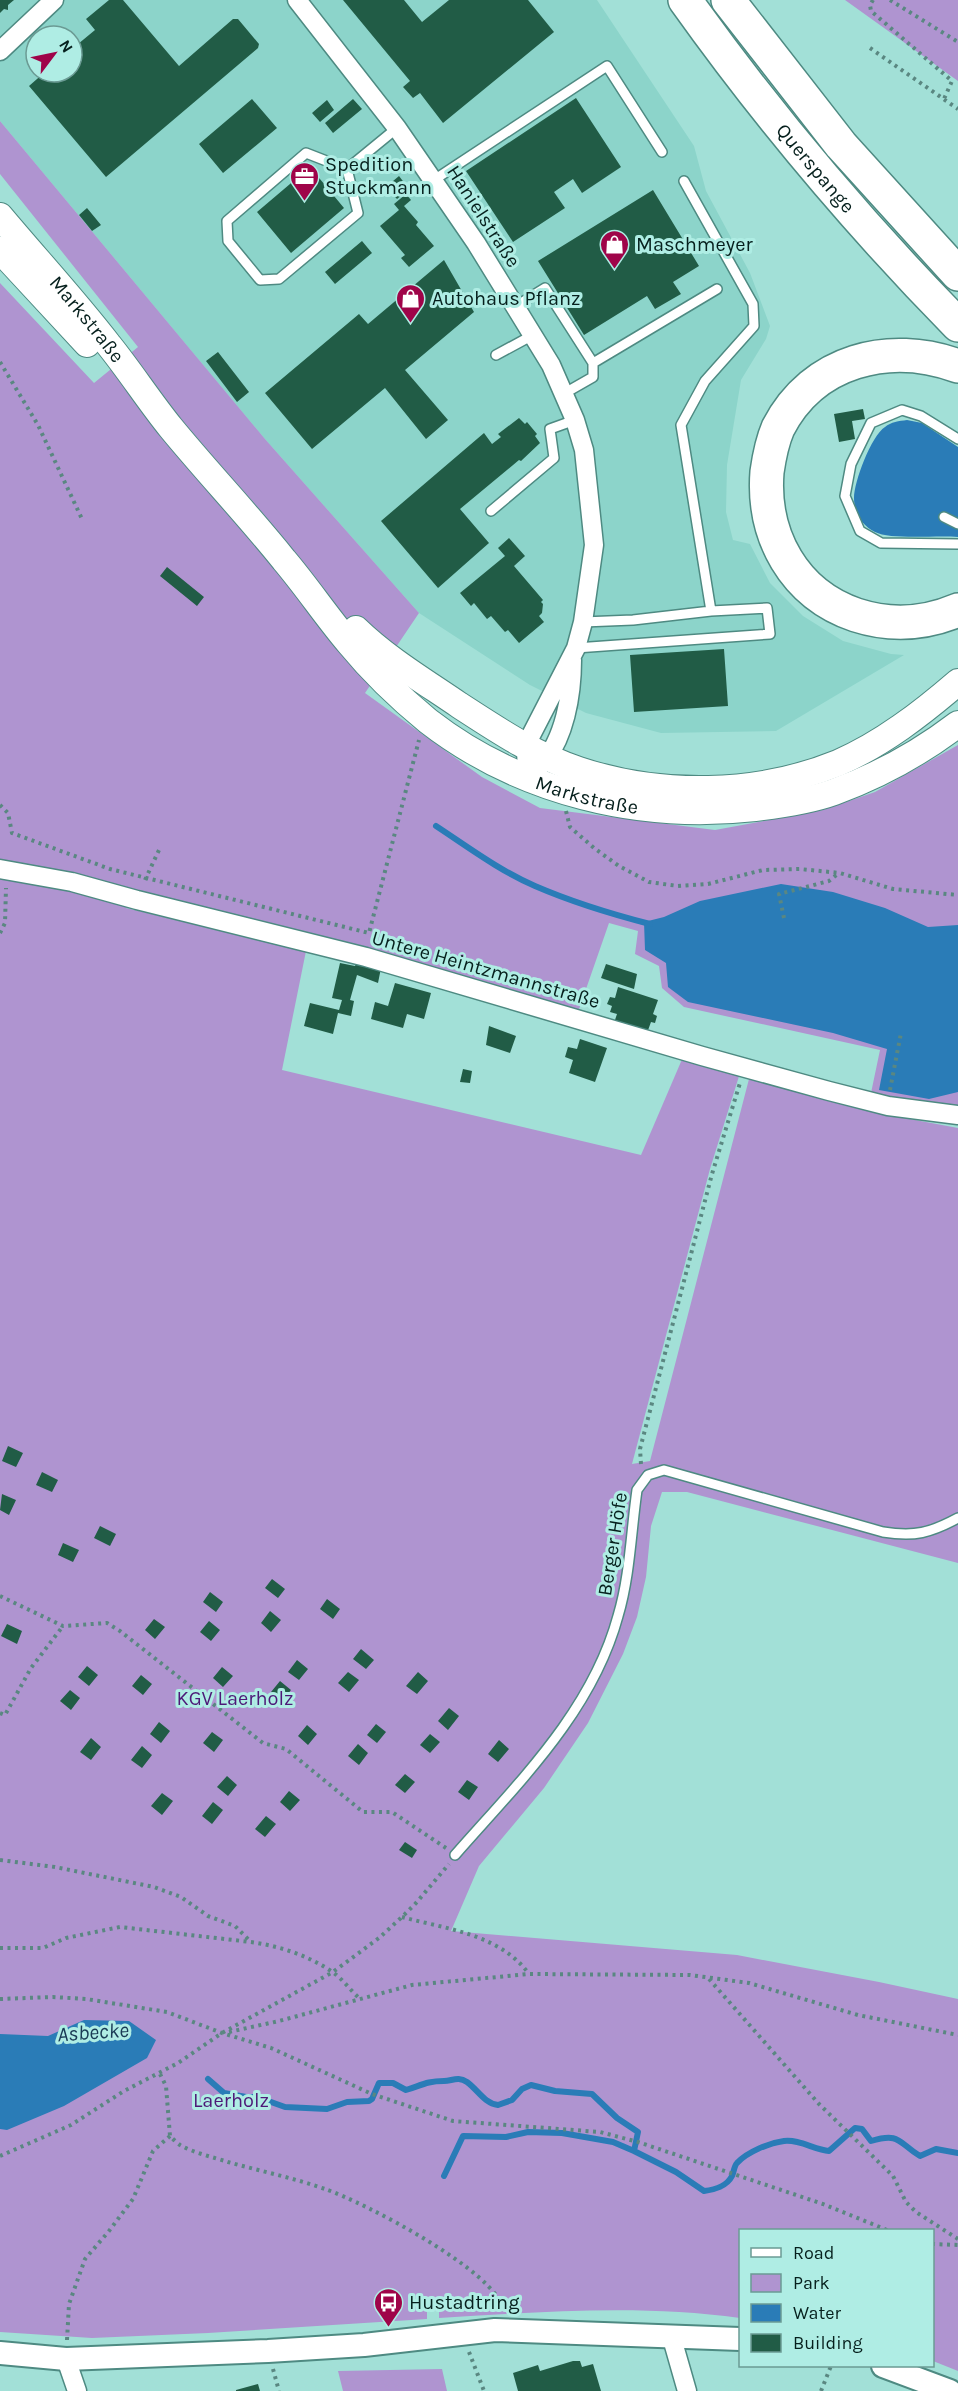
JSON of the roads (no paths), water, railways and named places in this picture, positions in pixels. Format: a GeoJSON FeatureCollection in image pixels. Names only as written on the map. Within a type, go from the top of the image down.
{"type":"FeatureCollection","features":[{"type":"Feature","properties":{"kind":"highway","name":"Querspange"},"geometry":{"type":"LineString","coordinates":[[685,0],[737,70],[823,177],[909,275],[958,325]]}},
{"type":"Feature","properties":{"kind":"highway","name":"Querspange"},"geometry":{"type":"LineString","coordinates":[[728,0],[842,145],[958,274]]}},
{"type":"Feature","properties":{"kind":"highway"},"geometry":{"type":"LineString","coordinates":[[958,366],[924,356],[876,355],[846,365],[812,385],[790,410],[778,430],[769,459],[766,492],[768,516],[773,535],[782,553],[805,584],[824,599],[845,611],[869,619],[893,623],[921,621],[958,610]]}},
{"type":"Feature","properties":{"kind":"main road","name":"Markstraße"},"geometry":{"type":"LineString","coordinates":[[0,216],[108,343],[169,426]]}},
{"type":"Feature","properties":{"kind":"main road","name":"Markstraße"},"geometry":{"type":"LineString","coordinates":[[0,250],[96,353],[169,426],[285,560],[350,644],[400,696],[463,746],[527,779],[636,809],[713,813],[775,805],[831,793],[886,770],[937,740],[958,724]]}},
{"type":"Feature","properties":{"kind":"main road","name":"Markstraße"},"geometry":{"type":"LineString","coordinates":[[285,560],[359,632],[389,657],[481,719],[548,757],[577,769],[623,783],[681,789],[725,788],[777,781],[837,763],[871,746],[922,713],[958,682]]}},
{"type":"Feature","properties":{"kind":"street"},"geometry":{"type":"LineString","coordinates":[[0,51],[54,0]]}},
{"type":"Feature","properties":{"kind":"street","name":"Hanielstraße"},"geometry":{"type":"LineString","coordinates":[[297,0],[397,128],[434,180],[516,306],[565,393],[584,450],[594,545],[583,622],[574,653],[572,689],[564,720],[548,757],[527,779]]}},
{"type":"Feature","properties":{"kind":"street","name":"Hanielstraße"},"geometry":{"type":"LineString","coordinates":[[527,779],[526,745],[574,653]]}},
{"type":"Feature","properties":{"kind":"street","name":"Untere Heintzmannstraße"},"geometry":{"type":"LineString","coordinates":[[3,869],[72,882],[382,961],[702,1056],[888,1106],[958,1115]]}},
{"type":"Feature","properties":{"kind":"street"},"geometry":{"type":"LineString","coordinates":[[0,2353],[66,2359],[341,2346],[507,2331],[739,2339]]}},
{"type":"Feature","properties":{"kind":"street"},"geometry":{"type":"LineString","coordinates":[[671,2335],[684,2390]]}},
{"type":"Feature","properties":{"kind":"street"},"geometry":{"type":"LineString","coordinates":[[66,2359],[77,2391]]}},
{"type":"Feature","properties":{"kind":"street"},"geometry":{"type":"LineString","coordinates":[[886,2367],[949,2391]]}},
{"type":"Feature","properties":{"kind":"lane"},"geometry":{"type":"LineString","coordinates":[[434,180],[607,66],[662,152]]}},
{"type":"Feature","properties":{"kind":"lane"},"geometry":{"type":"LineString","coordinates":[[347,169],[397,128]]}},
{"type":"Feature","properties":{"kind":"lane"},"geometry":{"type":"LineString","coordinates":[[306,153],[347,169],[358,213],[279,279],[260,280],[228,241],[227,221],[306,153]]}},
{"type":"Feature","properties":{"kind":"lane"},"geometry":{"type":"LineString","coordinates":[[684,182],[753,304],[754,326],[705,381],[681,425],[711,611]]}},
{"type":"Feature","properties":{"kind":"lane"},"geometry":{"type":"LineString","coordinates":[[516,306],[545,288],[593,363],[593,377],[565,393]]}},
{"type":"Feature","properties":{"kind":"lane"},"geometry":{"type":"LineString","coordinates":[[593,363],[717,289]]}},
{"type":"Feature","properties":{"kind":"lane"},"geometry":{"type":"LineString","coordinates":[[496,355],[533,335]]}},
{"type":"Feature","properties":{"kind":"lane"},"geometry":{"type":"LineString","coordinates":[[958,439],[921,416],[902,410],[871,423],[851,464],[845,496],[860,531],[881,543],[958,544]]}},
{"type":"Feature","properties":{"kind":"lane"},"geometry":{"type":"LineString","coordinates":[[491,511],[554,458],[550,429],[575,420]]}},
{"type":"Feature","properties":{"kind":"lane"},"geometry":{"type":"LineString","coordinates":[[944,517],[958,524]]}},
{"type":"Feature","properties":{"kind":"lane"},"geometry":{"type":"LineString","coordinates":[[574,653],[770,634],[767,608],[583,622]]}},
{"type":"Feature","properties":{"kind":"lane","name":"Berger Höfe"},"geometry":{"type":"LineString","coordinates":[[455,1855],[550,1745],[581,1700],[618,1618],[637,1490],[648,1475],[664,1470],[883,1532],[901,1535],[922,1534],[958,1518]]}},
{"type":"Feature","properties":{"kind":"water"},"geometry":{"type":"Polygon","coordinates":[[[907,420],[922,423],[958,447],[958,537],[902,537],[882,534],[866,526],[857,513],[854,503],[855,491],[869,449],[885,427],[907,420]]]}},
{"type":"Feature","properties":{"kind":"water"},"geometry":{"type":"Polygon","coordinates":[[[781,884],[833,892],[885,908],[928,927],[958,925],[958,1092],[929,1099],[879,1090],[887,1049],[833,1033],[688,1002],[668,987],[666,963],[645,950],[644,922],[664,917],[700,901],[781,884]]]}},
{"type":"Feature","properties":{"kind":"water","name":"Asbecke"},"geometry":{"type":"Polygon","coordinates":[[[84,2020],[129,2021],[156,2040],[147,2058],[64,2106],[7,2130],[0,2129],[0,2034],[48,2036],[84,2020]]]}},
{"type":"Feature","properties":{"kind":"waterway"},"geometry":{"type":"LineString","coordinates":[[436,826],[497,866],[535,886],[592,907],[650,924]]}},
{"type":"Feature","properties":{"kind":"waterway"},"geometry":{"type":"LineString","coordinates":[[208,2079],[224,2093],[257,2097],[285,2107],[327,2109],[347,2102],[369,2101],[379,2083],[393,2083],[406,2090],[429,2083],[461,2079],[489,2102],[498,2105],[512,2100],[522,2089],[531,2085],[555,2091],[592,2094],[617,2118],[638,2132],[634,2151],[676,2172],[704,2191],[724,2185],[732,2176],[737,2163],[746,2155],[765,2146],[790,2141],[829,2151],[855,2128],[862,2129],[871,2141],[894,2138],[920,2156],[936,2149],[958,2153]]}},
{"type":"Feature","properties":{"kind":"waterway"},"geometry":{"type":"LineString","coordinates":[[444,2176],[463,2136],[506,2137],[528,2132],[562,2133],[613,2142],[634,2151]]}},
{"type":"Feature","properties":{"kind":"place","name":"Spedition Stuckmann"},"geometry":{"type":"Point","coordinates":[304,202]}},
{"type":"Feature","properties":{"kind":"place","name":"Maschmeyer"},"geometry":{"type":"Point","coordinates":[615,270]}},
{"type":"Feature","properties":{"kind":"place","name":"Autohaus Pflanz"},"geometry":{"type":"Point","coordinates":[411,324]}},
{"type":"Feature","properties":{"kind":"place","name":"Hustadtring"},"geometry":{"type":"Point","coordinates":[388,2328]}},
{"type":"Feature","properties":{"kind":"park label","name":"KGV Laerholz"},"geometry":{"type":"Point","coordinates":[235,1698]}},
{"type":"Feature","properties":{"kind":"park label","name":"Laerholz"},"geometry":{"type":"Point","coordinates":[231,2100]}}]}
